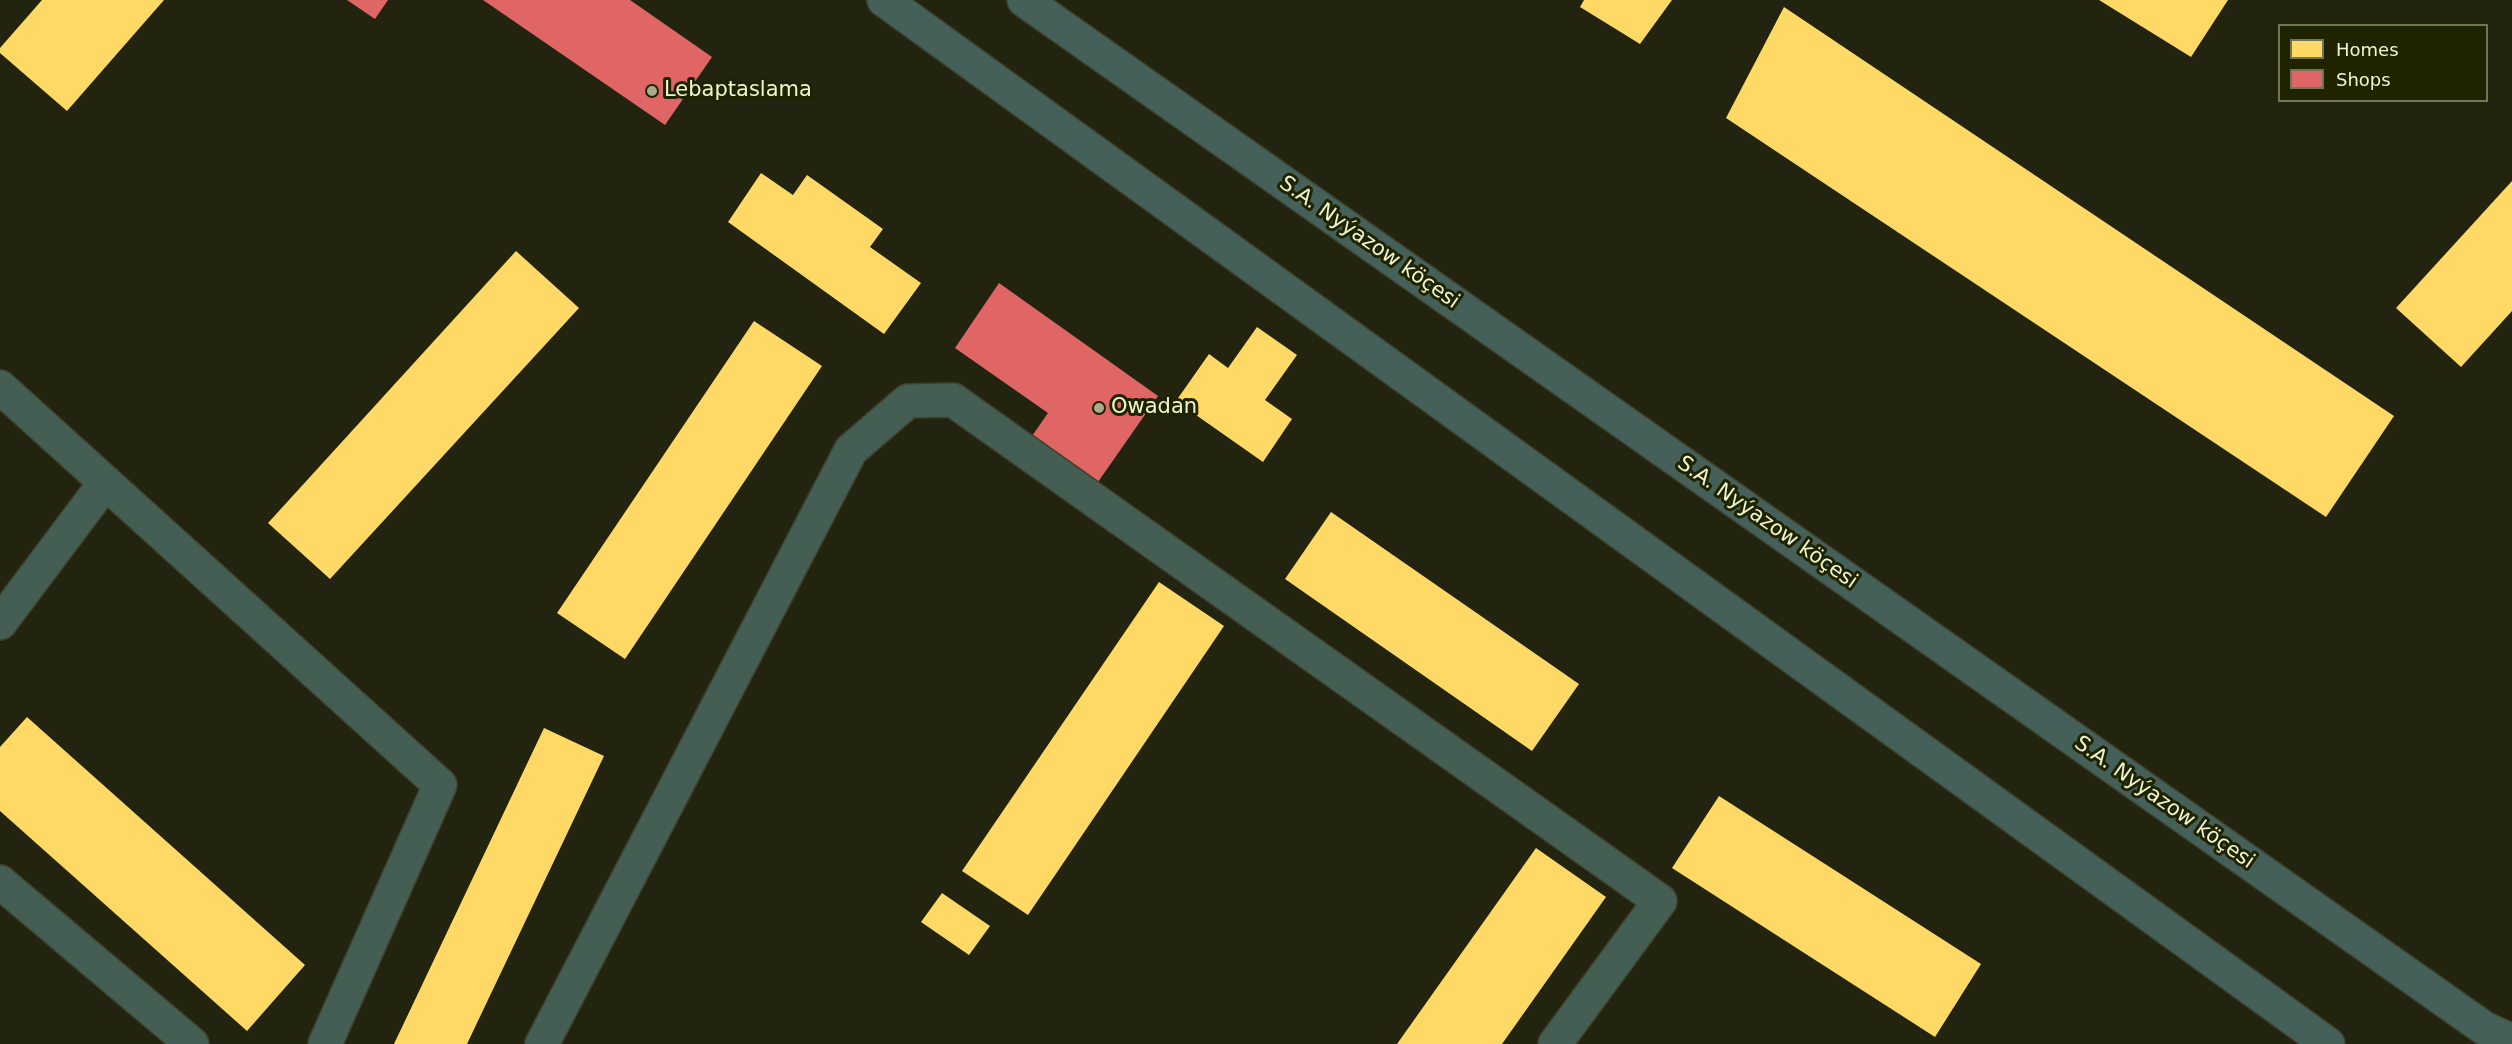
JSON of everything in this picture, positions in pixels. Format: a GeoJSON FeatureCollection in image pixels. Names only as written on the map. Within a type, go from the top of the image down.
{"type":"FeatureCollection","features":[{"type":"Feature","properties":{"kind":"main road"},"geometry":{"type":"LineString","coordinates":[[884,0],[2328,1044]]}},
{"type":"Feature","properties":{"kind":"main road","name":"S.A. Nyýazow köçesi"},"geometry":{"type":"LineString","coordinates":[[1024,0],[2503,1034]]}},
{"type":"Feature","properties":{"kind":"lane"},"geometry":{"type":"LineString","coordinates":[[0,387],[440,785],[325,1044]]}},
{"type":"Feature","properties":{"kind":"lane"},"geometry":{"type":"LineString","coordinates":[[542,1044],[851,450],[908,401],[953,400],[1660,901],[1555,1044]]}},
{"type":"Feature","properties":{"kind":"lane"},"geometry":{"type":"LineString","coordinates":[[0,623],[105,483]]}},
{"type":"Feature","properties":{"kind":"lane"},"geometry":{"type":"LineString","coordinates":[[0,882],[192,1044]]}},
{"type":"Feature","properties":{"kind":"building: Homes"},"geometry":{"type":"Polygon","coordinates":[[[42,0],[164,0],[67,111],[0,53],[0,48],[42,0]]]}},
{"type":"Feature","properties":{"kind":"building: Homes"},"geometry":{"type":"Polygon","coordinates":[[[1584,0],[1672,0],[1640,44],[1580,7],[1584,0]]]}},
{"type":"Feature","properties":{"kind":"building: Homes"},"geometry":{"type":"Polygon","coordinates":[[[2099,0],[2228,0],[2191,57],[2099,0]]]}},
{"type":"Feature","properties":{"kind":"building: Homes"},"geometry":{"type":"Polygon","coordinates":[[[1784,7],[2394,416],[2326,517],[1726,118],[1784,7]]]}},
{"type":"Feature","properties":{"kind":"building: Homes"},"geometry":{"type":"Polygon","coordinates":[[[761,173],[793,195],[807,175],[883,229],[870,247],[921,283],[884,334],[728,222],[761,173]]]}},
{"type":"Feature","properties":{"kind":"building: Homes"},"geometry":{"type":"Polygon","coordinates":[[[2512,181],[2512,311],[2461,367],[2396,308],[2512,181]]]}},
{"type":"Feature","properties":{"kind":"building: Homes"},"geometry":{"type":"Polygon","coordinates":[[[516,251],[579,308],[330,579],[268,523],[516,251]]]}},
{"type":"Feature","properties":{"kind":"building: Homes"},"geometry":{"type":"Polygon","coordinates":[[[754,321],[822,366],[625,659],[557,613],[754,321]]]}},
{"type":"Feature","properties":{"kind":"building: Homes"},"geometry":{"type":"Polygon","coordinates":[[[1257,327],[1297,355],[1265,400],[1292,419],[1263,462],[1176,401],[1209,354],[1228,368],[1257,327]]]}},
{"type":"Feature","properties":{"kind":"building: Homes"},"geometry":{"type":"Polygon","coordinates":[[[1331,512],[1579,684],[1532,751],[1285,579],[1331,512]]]}},
{"type":"Feature","properties":{"kind":"building: Homes"},"geometry":{"type":"Polygon","coordinates":[[[1159,582],[1224,626],[1028,915],[962,871],[1159,582]]]}},
{"type":"Feature","properties":{"kind":"building: Homes"},"geometry":{"type":"Polygon","coordinates":[[[27,717],[305,965],[247,1031],[0,811],[0,747],[27,717]]]}},
{"type":"Feature","properties":{"kind":"building: Homes"},"geometry":{"type":"Polygon","coordinates":[[[544,728],[604,756],[467,1044],[394,1044],[544,728]]]}},
{"type":"Feature","properties":{"kind":"building: Homes"},"geometry":{"type":"Polygon","coordinates":[[[1719,796],[1981,964],[1935,1037],[1672,868],[1719,796]]]}},
{"type":"Feature","properties":{"kind":"building: Homes"},"geometry":{"type":"Polygon","coordinates":[[[1536,848],[1606,897],[1502,1044],[1397,1044],[1536,848]]]}},
{"type":"Feature","properties":{"kind":"building: Homes"},"geometry":{"type":"Polygon","coordinates":[[[942,893],[990,926],[969,955],[921,922],[942,893]]]}},
{"type":"Feature","properties":{"kind":"building: Shops"},"geometry":{"type":"Polygon","coordinates":[[[347,0],[388,0],[375,19],[347,0]]]}},
{"type":"Feature","properties":{"kind":"building: Shops","name":"Lebaptaslama"},"geometry":{"type":"Polygon","coordinates":[[[483,0],[630,0],[712,57],[665,125],[483,0]]]}},
{"type":"Feature","properties":{"kind":"building: Shops"},"geometry":{"type":"Polygon","coordinates":[[[999,283],[1158,396],[1098,482],[1032,436],[1048,413],[955,348],[999,283]]]}},
{"type":"Feature","properties":{"kind":"place","name":"Lebaptaslama"},"geometry":{"type":"Point","coordinates":[652,91]}},
{"type":"Feature","properties":{"kind":"place","name":"Owadan"},"geometry":{"type":"Point","coordinates":[1099,408]}}]}
